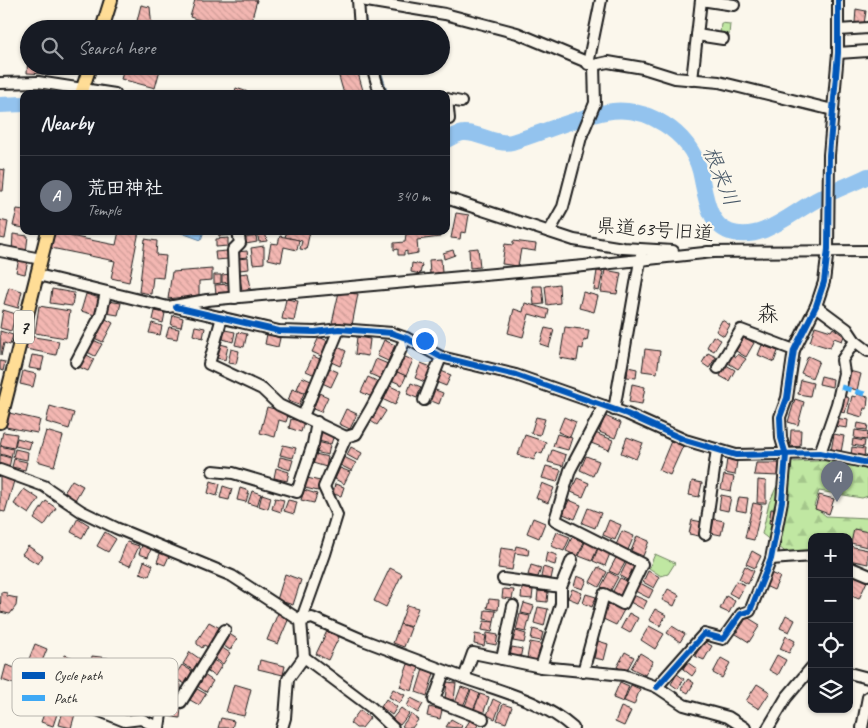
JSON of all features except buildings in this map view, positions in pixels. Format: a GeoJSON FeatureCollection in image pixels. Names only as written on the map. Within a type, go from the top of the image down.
{"type":"FeatureCollection","features":[{"type":"Feature","properties":{"kind":"main road"},"geometry":{"type":"LineString","coordinates":[[104,20],[110,0]]}},
{"type":"Feature","properties":{"kind":"main road"},"geometry":{"type":"LineString","coordinates":[[82,90],[87,75]]}},
{"type":"Feature","properties":{"kind":"main road","name":"7"},"geometry":{"type":"LineString","coordinates":[[0,422],[47,235]]}},
{"type":"Feature","properties":{"kind":"street"},"geometry":{"type":"LineString","coordinates":[[360,20],[360,0],[445,14],[517,33],[591,64],[608,62],[643,68],[675,78],[719,82],[833,110]]}},
{"type":"Feature","properties":{"kind":"street"},"geometry":{"type":"LineString","coordinates":[[549,232],[562,207],[571,183],[581,138],[595,103],[591,64],[601,0]]}},
{"type":"Feature","properties":{"kind":"street"},"geometry":{"type":"LineString","coordinates":[[692,80],[701,0],[734,5]]}},
{"type":"Feature","properties":{"kind":"street"},"geometry":{"type":"LineString","coordinates":[[657,687],[704,634],[723,639],[741,614],[750,611],[771,559],[782,501],[786,455],[781,438],[780,417],[787,398],[794,350],[816,306],[824,282],[828,249],[829,175],[840,30],[838,0]]}},
{"type":"Feature","properties":{"kind":"street"},"geometry":{"type":"LineString","coordinates":[[840,30],[868,28]]}},
{"type":"Feature","properties":{"kind":"street"},"geometry":{"type":"LineString","coordinates":[[697,35],[723,39]]}},
{"type":"Feature","properties":{"kind":"street"},"geometry":{"type":"LineString","coordinates":[[838,53],[868,51]]}},
{"type":"Feature","properties":{"kind":"street"},"geometry":{"type":"LineString","coordinates":[[375,75],[379,90]]}},
{"type":"Feature","properties":{"kind":"street"},"geometry":{"type":"LineString","coordinates":[[0,83],[38,82],[77,90]]}},
{"type":"Feature","properties":{"kind":"street"},"geometry":{"type":"LineString","coordinates":[[450,100],[461,102]]}},
{"type":"Feature","properties":{"kind":"street","name":"県道63号旧道"},"geometry":{"type":"LineString","coordinates":[[450,199],[574,240],[641,255],[828,249],[868,251]]}},
{"type":"Feature","properties":{"kind":"street"},"geometry":{"type":"LineString","coordinates":[[235,298],[233,250],[240,243],[239,235]]}},
{"type":"Feature","properties":{"kind":"street"},"geometry":{"type":"LineString","coordinates":[[0,252],[41,260]]}},
{"type":"Feature","properties":{"kind":"street"},"geometry":{"type":"LineString","coordinates":[[176,307],[235,298],[641,255],[609,408],[570,470],[554,520],[642,564],[623,604],[604,594],[583,672]]}},
{"type":"Feature","properties":{"kind":"street"},"geometry":{"type":"LineString","coordinates":[[38,275],[143,302],[176,307],[279,331],[314,332],[339,329],[392,334],[406,338],[441,357],[516,375],[609,408],[685,440],[736,455],[820,453],[868,462]]}},
{"type":"Feature","properties":{"kind":"street"},"geometry":{"type":"LineString","coordinates":[[76,362],[101,315],[106,292]]}},
{"type":"Feature","properties":{"kind":"street"},"geometry":{"type":"LineString","coordinates":[[816,306],[847,328],[855,341],[868,351]]}},
{"type":"Feature","properties":{"kind":"street"},"geometry":{"type":"LineString","coordinates":[[222,317],[209,364],[262,389],[279,405],[346,436],[356,434],[379,398],[406,338]]}},
{"type":"Feature","properties":{"kind":"street"},"geometry":{"type":"LineString","coordinates":[[303,416],[339,329]]}},
{"type":"Feature","properties":{"kind":"street"},"geometry":{"type":"LineString","coordinates":[[718,368],[742,330],[794,350]]}},
{"type":"Feature","properties":{"kind":"street"},"geometry":{"type":"LineString","coordinates":[[820,453],[837,404],[844,373],[842,360],[855,341]]}},
{"type":"Feature","properties":{"kind":"street"},"geometry":{"type":"LineString","coordinates":[[424,400],[441,357]]}},
{"type":"Feature","properties":{"kind":"street"},"geometry":{"type":"LineString","coordinates":[[213,471],[233,473],[297,492],[313,444],[317,422]]}},
{"type":"Feature","properties":{"kind":"street"},"geometry":{"type":"LineString","coordinates":[[282,728],[285,718],[288,679],[304,657],[301,622],[325,554],[336,515],[324,487],[346,436]]}},
{"type":"Feature","properties":{"kind":"street"},"geometry":{"type":"LineString","coordinates":[[706,534],[717,450]]}},
{"type":"Feature","properties":{"kind":"street"},"geometry":{"type":"LineString","coordinates":[[0,470],[44,486],[81,511],[116,528],[232,576],[301,622]]}},
{"type":"Feature","properties":{"kind":"street"},"geometry":{"type":"LineString","coordinates":[[771,559],[808,556]]}},
{"type":"Feature","properties":{"kind":"street"},"geometry":{"type":"LineString","coordinates":[[541,667],[560,604],[561,587],[572,560]]}},
{"type":"Feature","properties":{"kind":"street"},"geometry":{"type":"LineString","coordinates":[[853,569],[868,575]]}},
{"type":"Feature","properties":{"kind":"street"},"geometry":{"type":"LineString","coordinates":[[503,579],[561,587]]}},
{"type":"Feature","properties":{"kind":"street"},"geometry":{"type":"LineString","coordinates":[[502,659],[513,606]]}},
{"type":"Feature","properties":{"kind":"street"},"geometry":{"type":"LineString","coordinates":[[301,622],[312,618],[444,672],[534,704],[565,721],[573,728]]}},
{"type":"Feature","properties":{"kind":"street"},"geometry":{"type":"LineString","coordinates":[[178,702],[181,702],[225,630]]}},
{"type":"Feature","properties":{"kind":"street"},"geometry":{"type":"LineString","coordinates":[[464,678],[473,653],[541,667],[624,675],[657,687],[684,704],[728,717],[745,728]]}},
{"type":"Feature","properties":{"kind":"street"},"geometry":{"type":"LineString","coordinates":[[304,657],[332,681],[372,708],[387,726]]}},
{"type":"Feature","properties":{"kind":"street"},"geometry":{"type":"LineString","coordinates":[[768,728],[786,698],[811,668]]}},
{"type":"Feature","properties":{"kind":"street"},"geometry":{"type":"LineString","coordinates":[[444,672],[434,700],[483,718]]}},
{"type":"Feature","properties":{"kind":"street"},"geometry":{"type":"LineString","coordinates":[[853,674],[868,678]]}},
{"type":"Feature","properties":{"kind":"street"},"geometry":{"type":"LineString","coordinates":[[862,728],[868,697]]}},
{"type":"Feature","properties":{"kind":"street"},"geometry":{"type":"LineString","coordinates":[[113,716],[125,721],[141,719],[159,728]]}},
{"type":"Feature","properties":{"kind":"green space"},"geometry":{"type":"Polygon","coordinates":[[[721,23],[730,24],[729,35],[720,34],[721,23]]]}},
{"type":"Feature","properties":{"kind":"green space"},"geometry":{"type":"Polygon","coordinates":[[[788,462],[850,463],[868,471],[868,496],[862,498],[819,491],[814,506],[826,516],[868,518],[868,533],[853,539],[853,533],[808,533],[808,552],[788,554],[762,534],[769,503],[788,462]]]}},
{"type":"Feature","properties":{"kind":"green space"},"geometry":{"type":"Polygon","coordinates":[[[655,554],[675,563],[668,574],[661,576],[649,568],[655,554]]]}},
{"type":"Feature","properties":{"kind":"water"},"geometry":{"type":"Polygon","coordinates":[[[187,235],[203,235],[201,240],[187,235]]]}},
{"type":"Feature","properties":{"kind":"waterway"},"geometry":{"type":"LineString","coordinates":[[364,13],[365,20]]}},
{"type":"Feature","properties":{"kind":"waterway"},"geometry":{"type":"LineString","coordinates":[[382,75],[386,90]]}},
{"type":"Feature","properties":{"kind":"waterway","name":"根来川"},"geometry":{"type":"LineString","coordinates":[[0,105],[20,104]]}},
{"type":"Feature","properties":{"kind":"waterway","name":"根来川"},"geometry":{"type":"LineString","coordinates":[[450,138],[464,133],[470,133],[506,143],[606,112],[636,112],[664,124],[687,144],[695,157],[708,206],[716,222],[730,232],[742,234],[765,230],[820,198],[868,176]]}},
{"type":"Feature","properties":{"kind":"marked path"},"geometry":{"type":"LineString","coordinates":[[841,387],[868,395]]}},
{"type":"Feature","properties":{"kind":"cycle path"},"geometry":{"type":"LineString","coordinates":[[657,687],[704,634],[723,639],[741,614],[750,611],[771,559],[782,501],[786,455],[781,438],[780,417],[787,398],[794,350],[816,306],[824,282],[828,249],[829,155],[838,53],[838,0]]}},
{"type":"Feature","properties":{"kind":"cycle path"},"geometry":{"type":"LineString","coordinates":[[176,307],[279,331],[315,332],[339,329],[392,333],[406,338],[441,357],[516,375],[627,414],[685,440],[736,455],[820,453],[868,463]]}},
{"type":"Feature","properties":{"kind":"place","name":"荒田神社"},"geometry":{"type":"Point","coordinates":[837,502]}},
{"type":"Feature","properties":{"kind":"district","name":"森"},"geometry":{"type":"Point","coordinates":[768,313]}}]}
